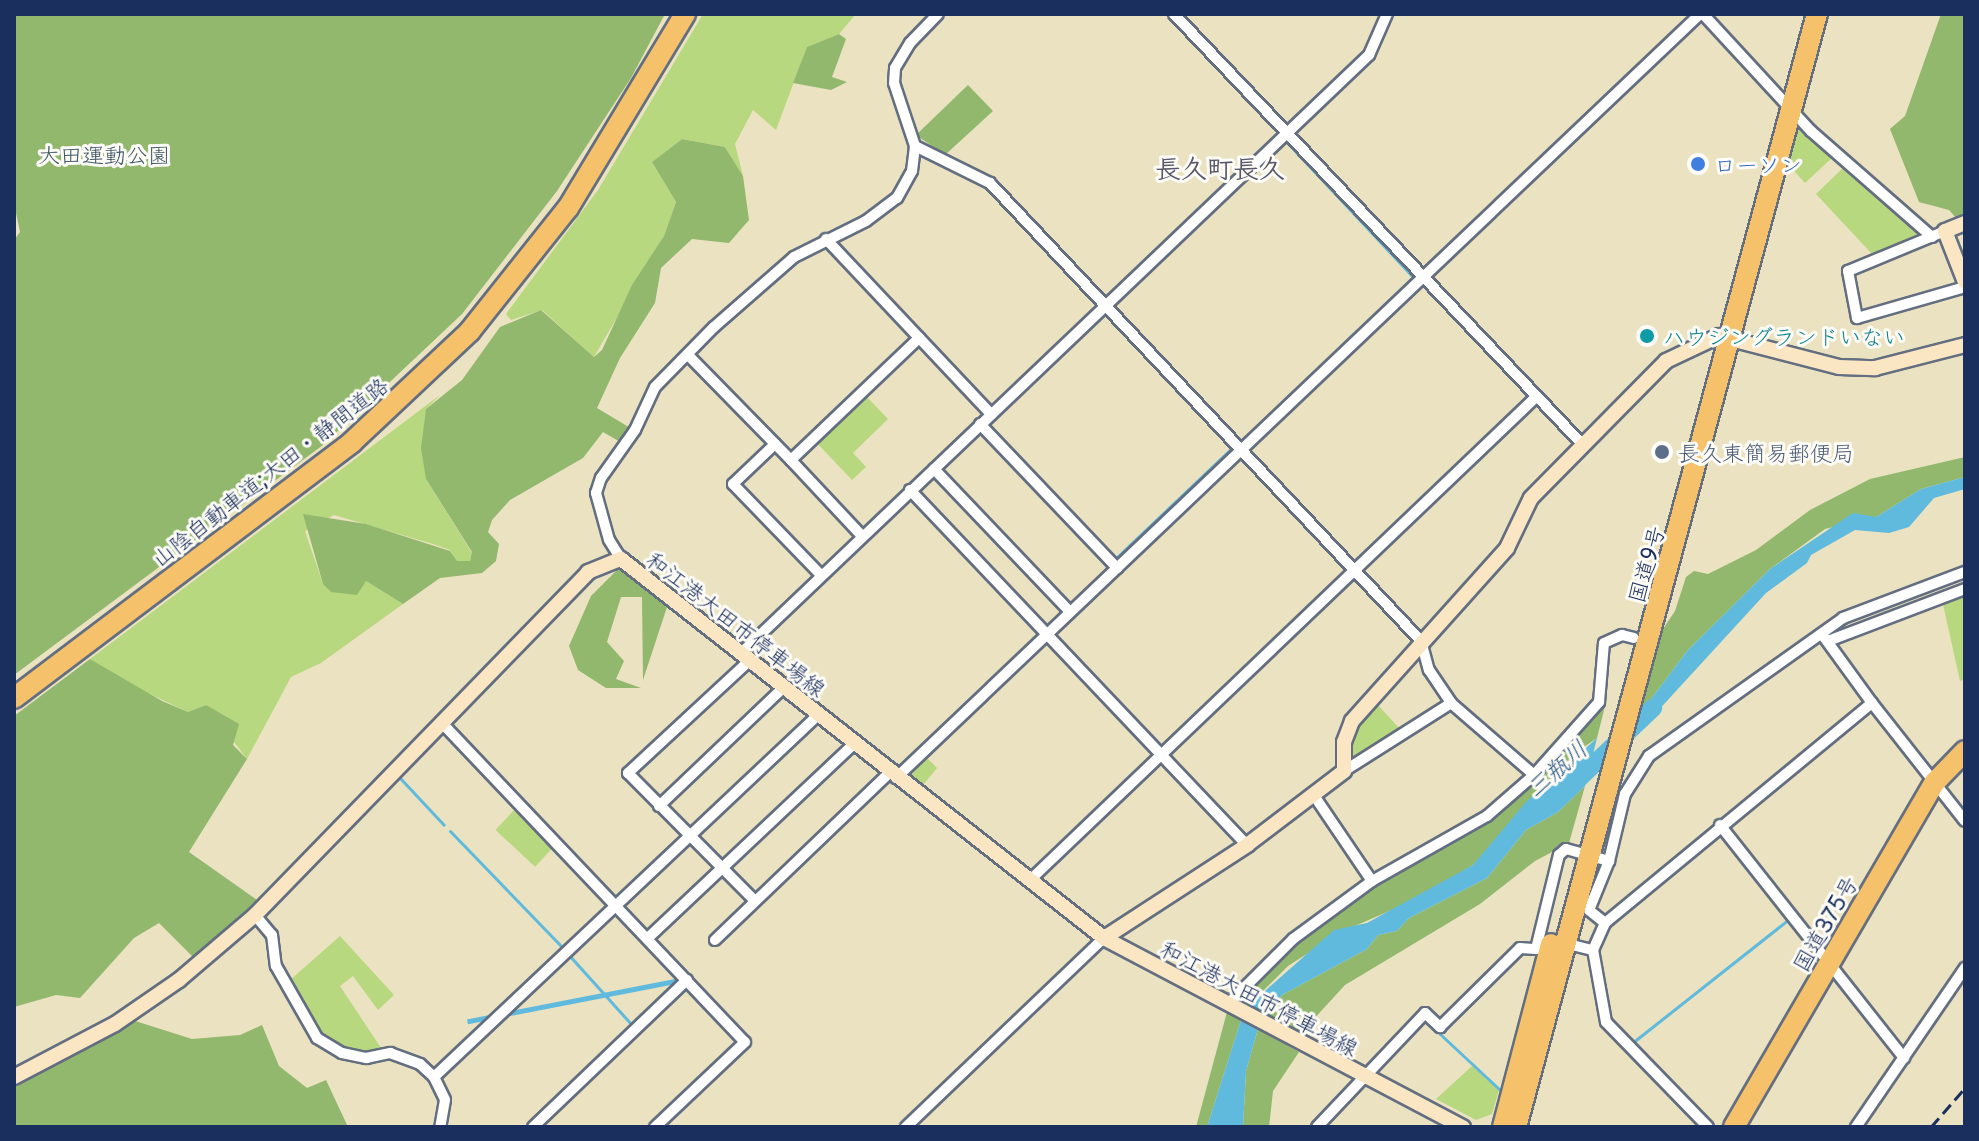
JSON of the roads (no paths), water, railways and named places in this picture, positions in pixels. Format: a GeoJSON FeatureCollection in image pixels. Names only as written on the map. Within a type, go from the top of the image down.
{"type":"FeatureCollection","features":[{"type":"Feature","properties":{"kind":"highway","name":"山陰自動車道;大田・静間道路"},"geometry":{"type":"LineString","coordinates":[[14,698],[352,442],[470,331],[568,208],[685,14]]}},
{"type":"Feature","properties":{"kind":"highway","name":"国道9号"},"geometry":{"type":"LineString","coordinates":[[1516,1127],[1559,941],[1582,854],[1606,790],[1640,644],[1785,102],[1803,14]]}},
{"type":"Feature","properties":{"kind":"highway","name":"国道9号"},"geometry":{"type":"LineString","coordinates":[[1785,102],[1817,14]]}},
{"type":"Feature","properties":{"kind":"highway","name":"国道9号"},"geometry":{"type":"LineString","coordinates":[[1582,854],[1585,819],[1627,666],[1640,644]]}},
{"type":"Feature","properties":{"kind":"highway","name":"国道375号"},"geometry":{"type":"LineString","coordinates":[[1734,1127],[1935,782],[1965,751]]}},
{"type":"Feature","properties":{"kind":"highway","name":"国道9号"},"geometry":{"type":"LineString","coordinates":[[1503,1127],[1559,941]]}},
{"type":"Feature","properties":{"kind":"main road"},"geometry":{"type":"LineString","coordinates":[[1965,223],[1938,234],[1965,285]]}},
{"type":"Feature","properties":{"kind":"main road"},"geometry":{"type":"LineString","coordinates":[[1104,938],[1247,845],[1344,771],[1344,742],[1352,721],[1507,548],[1531,498],[1666,361],[1724,338],[1839,367],[1875,368],[1965,345]]}},
{"type":"Feature","properties":{"kind":"main road","name":"和江港大田市停車場線"},"geometry":{"type":"LineString","coordinates":[[14,1077],[148,1003],[255,915],[588,572],[621,559],[1104,938],[1364,1078],[1463,1127]]}},
{"type":"Feature","properties":{"kind":"street"},"geometry":{"type":"LineString","coordinates":[[621,559],[604,524],[599,485],[635,430],[655,387],[794,257],[866,221],[897,198],[912,171],[915,146],[894,83],[895,68],[910,43],[938,14]]}},
{"type":"Feature","properties":{"kind":"street"},"geometry":{"type":"LineString","coordinates":[[1174,14],[1583,445]]}},
{"type":"Feature","properties":{"kind":"street"},"geometry":{"type":"LineString","coordinates":[[755,901],[693,834],[684,832],[628,773],[821,575],[1369,55],[1387,14]]}},
{"type":"Feature","properties":{"kind":"street"},"geometry":{"type":"LineString","coordinates":[[715,940],[1243,450],[1701,14],[1785,102],[1938,234],[1848,271],[1857,318],[1965,285]]}},
{"type":"Feature","properties":{"kind":"street"},"geometry":{"type":"LineString","coordinates":[[915,146],[990,183],[1421,641],[1429,670],[1451,703],[1534,775]]}},
{"type":"Feature","properties":{"kind":"street"},"geometry":{"type":"LineString","coordinates":[[826,239],[991,414]]}},
{"type":"Feature","properties":{"kind":"street"},"geometry":{"type":"LineString","coordinates":[[791,460],[919,338]]}},
{"type":"Feature","properties":{"kind":"street"},"geometry":{"type":"LineString","coordinates":[[688,355],[862,536]]}},
{"type":"Feature","properties":{"kind":"street"},"geometry":{"type":"LineString","coordinates":[[1029,881],[1537,396]]}},
{"type":"Feature","properties":{"kind":"street"},"geometry":{"type":"LineString","coordinates":[[980,424],[1117,568]]}},
{"type":"Feature","properties":{"kind":"street"},"geometry":{"type":"LineString","coordinates":[[775,444],[733,484],[821,575]]}},
{"type":"Feature","properties":{"kind":"street"},"geometry":{"type":"LineString","coordinates":[[934,469],[1070,612]]}},
{"type":"Feature","properties":{"kind":"street"},"geometry":{"type":"LineString","coordinates":[[910,490],[1247,845]]}},
{"type":"Feature","properties":{"kind":"street"},"geometry":{"type":"LineString","coordinates":[[1605,923],[1589,910],[1609,861],[1625,794],[1649,756],[1867,607],[1965,572]]}},
{"type":"Feature","properties":{"kind":"street"},"geometry":{"type":"LineString","coordinates":[[1824,637],[1965,589]]}},
{"type":"Feature","properties":{"kind":"street"},"geometry":{"type":"LineString","coordinates":[[1232,1006],[1293,939],[1372,881],[1487,816],[1534,775],[1599,702],[1604,643],[1622,635],[1640,644]]}},
{"type":"Feature","properties":{"kind":"street"},"geometry":{"type":"LineString","coordinates":[[1824,637],[1965,821]]}},
{"type":"Feature","properties":{"kind":"street"},"geometry":{"type":"LineString","coordinates":[[659,806],[783,688]]}},
{"type":"Feature","properties":{"kind":"street"},"geometry":{"type":"LineString","coordinates":[[1344,771],[1451,703]]}},
{"type":"Feature","properties":{"kind":"street"},"geometry":{"type":"LineString","coordinates":[[1708,1127],[1612,1031],[1593,950],[1605,923],[1720,825],[1872,703]]}},
{"type":"Feature","properties":{"kind":"street"},"geometry":{"type":"LineString","coordinates":[[434,1077],[818,715]]}},
{"type":"Feature","properties":{"kind":"street"},"geometry":{"type":"LineString","coordinates":[[441,722],[745,1042],[655,1127]]}},
{"type":"Feature","properties":{"kind":"street"},"geometry":{"type":"LineString","coordinates":[[650,936],[855,743]]}},
{"type":"Feature","properties":{"kind":"street"},"geometry":{"type":"LineString","coordinates":[[1313,794],[1372,881]]}},
{"type":"Feature","properties":{"kind":"street"},"geometry":{"type":"LineString","coordinates":[[1720,825],[1904,1058]]}},
{"type":"Feature","properties":{"kind":"street"},"geometry":{"type":"LineString","coordinates":[[1317,1127],[1425,1013],[1440,1027],[1520,948],[1536,949],[1559,855],[1566,849],[1609,861]]}},
{"type":"Feature","properties":{"kind":"street"},"geometry":{"type":"LineString","coordinates":[[255,915],[272,935],[276,966],[327,1047],[366,1058],[390,1053],[406,1057],[434,1077],[445,1100],[441,1123],[451,1127]]}},
{"type":"Feature","properties":{"kind":"street"},"geometry":{"type":"LineString","coordinates":[[906,1127],[1104,938]]}},
{"type":"Feature","properties":{"kind":"street"},"geometry":{"type":"LineString","coordinates":[[1559,941],[1593,950]]}},
{"type":"Feature","properties":{"kind":"street"},"geometry":{"type":"LineString","coordinates":[[1856,1127],[1965,968]]}},
{"type":"Feature","properties":{"kind":"street"},"geometry":{"type":"LineString","coordinates":[[533,1127],[687,980]]}},
{"type":"Feature","properties":{"kind":"water"},"geometry":{"type":"Polygon","coordinates":[[[1965,477],[1965,489],[1934,498],[1909,527],[1889,533],[1855,530],[1811,555],[1807,563],[1766,593],[1632,739],[1639,715],[1688,650],[1770,569],[1853,513],[1876,517],[1921,489],[1965,477]]]}},
{"type":"Feature","properties":{"kind":"water"},"geometry":{"type":"Polygon","coordinates":[[[1597,738],[1585,786],[1558,812],[1526,830],[1487,878],[1409,918],[1397,931],[1378,935],[1367,949],[1282,995],[1268,1016],[1248,1006],[1334,930],[1367,923],[1473,865],[1526,802],[1597,738]]]}},
{"type":"Feature","properties":{"kind":"water"},"geometry":{"type":"Polygon","coordinates":[[[886,781],[761,905],[758,903],[886,781]]]}},
{"type":"Feature","properties":{"kind":"water"},"geometry":{"type":"Polygon","coordinates":[[[680,978],[681,983],[468,1024],[467,1019],[680,978]]]}},
{"type":"Feature","properties":{"kind":"water"},"geometry":{"type":"Polygon","coordinates":[[[1241,1020],[1258,1029],[1246,1071],[1243,1127],[1207,1127],[1241,1020]]]}},
{"type":"Feature","properties":{"kind":"waterway"},"geometry":{"type":"LineString","coordinates":[[1242,441],[1413,277],[1285,140]]}},
{"type":"Feature","properties":{"kind":"waterway"},"geometry":{"type":"LineString","coordinates":[[1117,557],[1231,449]]}},
{"type":"Feature","properties":{"kind":"waterway","name":"三瓶川"},"geometry":{"type":"LineString","coordinates":[[1570,787],[1653,708]]}},
{"type":"Feature","properties":{"kind":"waterway"},"geometry":{"type":"LineString","coordinates":[[400,778],[444,825]]}},
{"type":"Feature","properties":{"kind":"waterway"},"geometry":{"type":"LineString","coordinates":[[450,831],[564,949]]}},
{"type":"Feature","properties":{"kind":"waterway"},"geometry":{"type":"LineString","coordinates":[[1632,1043],[1788,920]]}},
{"type":"Feature","properties":{"kind":"waterway"},"geometry":{"type":"LineString","coordinates":[[568,954],[632,1025]]}},
{"type":"Feature","properties":{"kind":"waterway"},"geometry":{"type":"LineString","coordinates":[[1440,1034],[1499,1089]]}},
{"type":"Feature","properties":{"kind":"railway"},"geometry":{"type":"LineString","coordinates":[[1931,1127],[1965,1088]]}},
{"type":"Feature","properties":{"kind":"place","name":"ローソン"},"geometry":{"type":"Point","coordinates":[1698,164]}},
{"type":"Feature","properties":{"kind":"place","name":"ハウジングランドいない"},"geometry":{"type":"Point","coordinates":[1647,336]}},
{"type":"Feature","properties":{"kind":"place","name":"長久東簡易郵便局"},"geometry":{"type":"Point","coordinates":[1662,452]}},
{"type":"Feature","properties":{"kind":"district","name":"長久町長久"},"geometry":{"type":"Point","coordinates":[1220,168]}},
{"type":"Feature","properties":{"kind":"park label","name":"大田運動公園"},"geometry":{"type":"Point","coordinates":[104,154]}}]}
